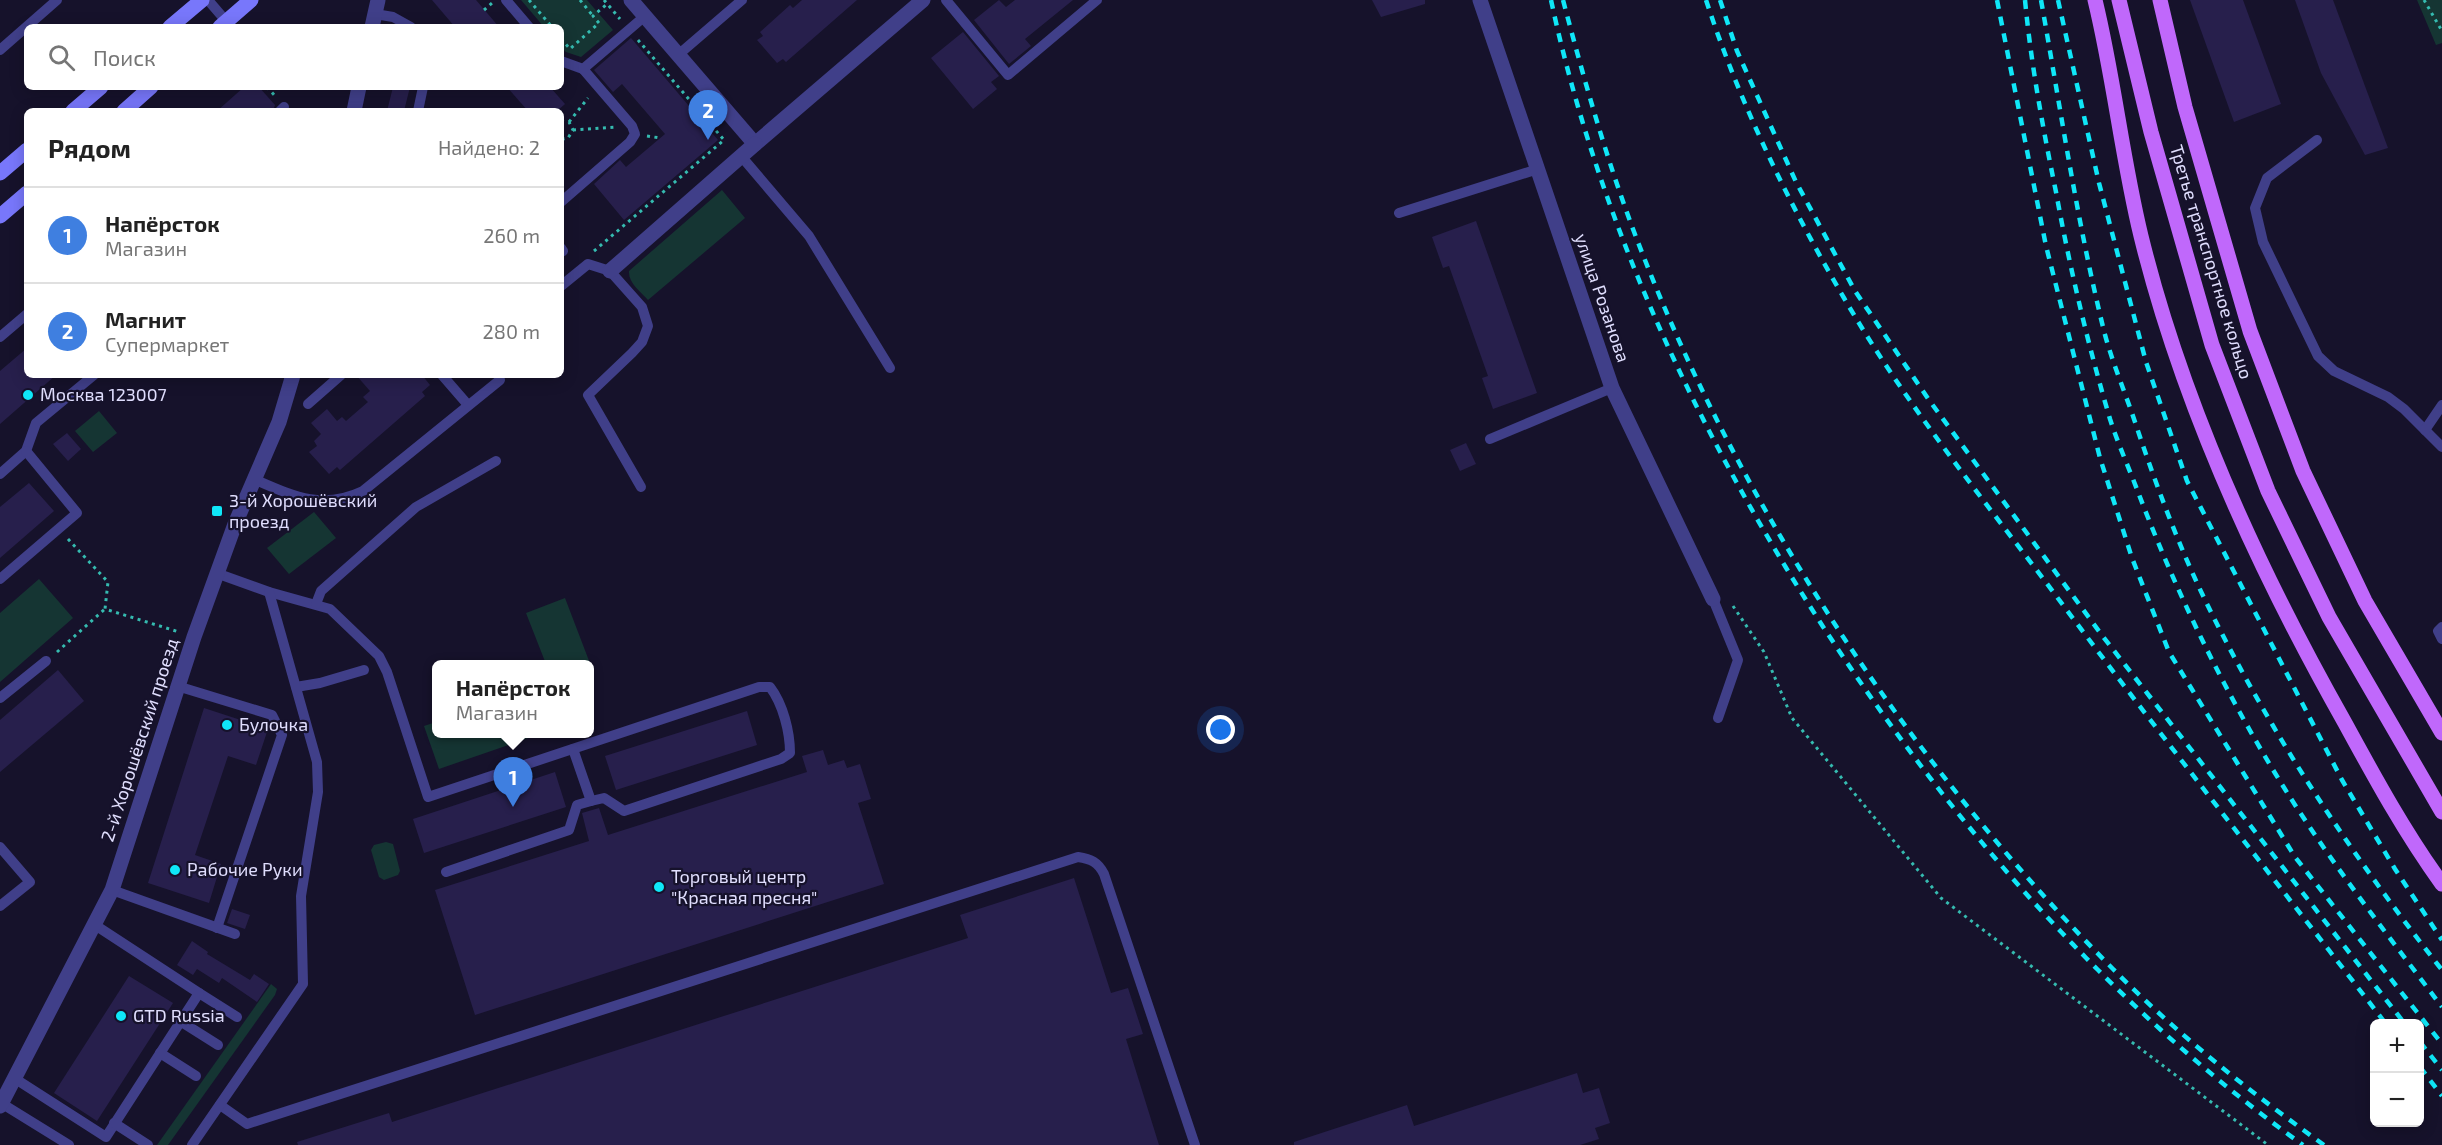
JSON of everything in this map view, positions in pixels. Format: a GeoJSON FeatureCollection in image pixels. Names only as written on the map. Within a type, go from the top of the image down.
{"type":"FeatureCollection","features":[{"type":"Feature","properties":{"kind":"main road"},"geometry":{"type":"LineString","coordinates":[[174,24],[202,0]]}},
{"type":"Feature","properties":{"kind":"main road"},"geometry":{"type":"LineString","coordinates":[[223,24],[250,0]]}},
{"type":"Feature","properties":{"kind":"main road"},"geometry":{"type":"LineString","coordinates":[[2095,0],[2141,235],[2167,327],[2212,451],[2245,526],[2311,663],[2388,800],[2442,884]]}},
{"type":"Feature","properties":{"kind":"main road","name":"Третье транспортное кольцо"},"geometry":{"type":"LineString","coordinates":[[2120,0],[2151,132],[2212,345],[2268,491],[2329,617],[2442,812]]}},
{"type":"Feature","properties":{"kind":"main road","name":"Третье транспортное кольцо"},"geometry":{"type":"LineString","coordinates":[[2160,0],[2185,107],[2250,331],[2303,471],[2365,601],[2440,730]]}},
{"type":"Feature","properties":{"kind":"main road"},"geometry":{"type":"LineString","coordinates":[[76,108],[97,90]]}},
{"type":"Feature","properties":{"kind":"main road"},"geometry":{"type":"LineString","coordinates":[[126,108],[148,90]]}},
{"type":"Feature","properties":{"kind":"main road"},"geometry":{"type":"LineString","coordinates":[[0,173],[24,153]]}},
{"type":"Feature","properties":{"kind":"main road"},"geometry":{"type":"LineString","coordinates":[[0,216],[24,196]]}},
{"type":"Feature","properties":{"kind":"street"},"geometry":{"type":"LineString","coordinates":[[631,0],[755,144]]}},
{"type":"Feature","properties":{"kind":"street"},"geometry":{"type":"LineString","coordinates":[[610,271],[923,0]]}},
{"type":"Feature","properties":{"kind":"street","name":"улица Розанова"},"geometry":{"type":"LineString","coordinates":[[1480,0],[1612,388],[1713,599]]}},
{"type":"Feature","properties":{"kind":"street"},"geometry":{"type":"LineString","coordinates":[[355,108],[358,90]]}},
{"type":"Feature","properties":{"kind":"street","name":"2-й Хорошёвский проезд"},"geometry":{"type":"LineString","coordinates":[[1,1104],[112,890],[177,686],[216,573],[279,422],[292,378]]}},
{"type":"Feature","properties":{"kind":"lane"},"geometry":{"type":"LineString","coordinates":[[30,24],[57,0]]}},
{"type":"Feature","properties":{"kind":"lane"},"geometry":{"type":"LineString","coordinates":[[208,0],[223,24]]}},
{"type":"Feature","properties":{"kind":"lane"},"geometry":{"type":"LineString","coordinates":[[506,0],[526,24]]}},
{"type":"Feature","properties":{"kind":"lane"},"geometry":{"type":"LineString","coordinates":[[678,55],[742,0]]}},
{"type":"Feature","properties":{"kind":"lane"},"geometry":{"type":"LineString","coordinates":[[946,0],[1008,75],[1097,0]]}},
{"type":"Feature","properties":{"kind":"lane"},"geometry":{"type":"LineString","coordinates":[[375,14],[393,17],[406,24]]}},
{"type":"Feature","properties":{"kind":"lane"},"geometry":{"type":"LineString","coordinates":[[583,69],[645,16]]}},
{"type":"Feature","properties":{"kind":"lane"},"geometry":{"type":"LineString","coordinates":[[0,50],[24,29]]}},
{"type":"Feature","properties":{"kind":"lane"},"geometry":{"type":"LineString","coordinates":[[564,62],[583,69],[632,126],[635,134],[630,142],[564,199]]}},
{"type":"Feature","properties":{"kind":"lane"},"geometry":{"type":"LineString","coordinates":[[419,108],[422,90]]}},
{"type":"Feature","properties":{"kind":"lane"},"geometry":{"type":"LineString","coordinates":[[2317,140],[2267,178],[2255,208],[2263,242],[2318,356],[2334,371],[2388,397],[2404,409],[2442,447]]}},
{"type":"Feature","properties":{"kind":"lane"},"geometry":{"type":"LineString","coordinates":[[741,156],[809,236],[890,368]]}},
{"type":"Feature","properties":{"kind":"lane"},"geometry":{"type":"LineString","coordinates":[[1399,213],[1538,169]]}},
{"type":"Feature","properties":{"kind":"lane"},"geometry":{"type":"LineString","coordinates":[[564,284],[588,264],[610,271],[642,307],[648,326],[642,342],[588,395],[641,487]]}},
{"type":"Feature","properties":{"kind":"lane"},"geometry":{"type":"LineString","coordinates":[[0,337],[24,317]]}},
{"type":"Feature","properties":{"kind":"lane"},"geometry":{"type":"LineString","coordinates":[[0,474],[27,451],[36,423],[90,378]]}},
{"type":"Feature","properties":{"kind":"lane"},"geometry":{"type":"LineString","coordinates":[[308,404],[338,378]]}},
{"type":"Feature","properties":{"kind":"lane"},"geometry":{"type":"LineString","coordinates":[[445,378],[468,405]]}},
{"type":"Feature","properties":{"kind":"lane"},"geometry":{"type":"LineString","coordinates":[[256,480],[321,502],[350,497],[363,490],[500,380]]}},
{"type":"Feature","properties":{"kind":"lane"},"geometry":{"type":"LineString","coordinates":[[1490,439],[1612,388]]}},
{"type":"Feature","properties":{"kind":"lane"},"geometry":{"type":"LineString","coordinates":[[2425,430],[2442,405]]}},
{"type":"Feature","properties":{"kind":"lane"},"geometry":{"type":"LineString","coordinates":[[0,579],[77,513],[27,451]]}},
{"type":"Feature","properties":{"kind":"lane"},"geometry":{"type":"LineString","coordinates":[[316,604],[321,591],[416,507],[496,461]]}},
{"type":"Feature","properties":{"kind":"lane"},"geometry":{"type":"LineString","coordinates":[[216,573],[269,592],[330,609],[380,656],[428,797],[759,687],[770,687],[776,695],[790,740],[790,753],[782,759],[624,811],[604,798],[577,805],[569,830],[446,872]]}},
{"type":"Feature","properties":{"kind":"lane"},"geometry":{"type":"LineString","coordinates":[[192,1145],[303,984],[301,896],[318,792],[317,762],[269,592]]}},
{"type":"Feature","properties":{"kind":"lane"},"geometry":{"type":"LineString","coordinates":[[1713,599],[1738,660],[1718,718]]}},
{"type":"Feature","properties":{"kind":"lane"},"geometry":{"type":"LineString","coordinates":[[2442,627],[2438,631],[2442,639]]}},
{"type":"Feature","properties":{"kind":"lane"},"geometry":{"type":"LineString","coordinates":[[0,698],[46,661]]}},
{"type":"Feature","properties":{"kind":"lane"},"geometry":{"type":"LineString","coordinates":[[296,687],[320,683],[364,670]]}},
{"type":"Feature","properties":{"kind":"lane"},"geometry":{"type":"LineString","coordinates":[[177,686],[272,715],[282,735],[217,928]]}},
{"type":"Feature","properties":{"kind":"lane"},"geometry":{"type":"LineString","coordinates":[[573,749],[591,801]]}},
{"type":"Feature","properties":{"kind":"lane"},"geometry":{"type":"LineString","coordinates":[[0,847],[30,882],[0,906]]}},
{"type":"Feature","properties":{"kind":"lane"},"geometry":{"type":"LineString","coordinates":[[220,1105],[247,1124],[1078,857],[1090,859],[1099,865],[1104,874],[1195,1145]]}},
{"type":"Feature","properties":{"kind":"lane"},"geometry":{"type":"LineString","coordinates":[[112,890],[235,934]]}},
{"type":"Feature","properties":{"kind":"lane"},"geometry":{"type":"LineString","coordinates":[[95,925],[237,1017]]}},
{"type":"Feature","properties":{"kind":"lane"},"geometry":{"type":"LineString","coordinates":[[14,1078],[106,1137],[199,993]]}},
{"type":"Feature","properties":{"kind":"lane"},"geometry":{"type":"LineString","coordinates":[[180,1021],[218,1045]]}},
{"type":"Feature","properties":{"kind":"lane"},"geometry":{"type":"LineString","coordinates":[[160,1053],[196,1076]]}},
{"type":"Feature","properties":{"kind":"lane"},"geometry":{"type":"LineString","coordinates":[[1,1104],[69,1145]]}},
{"type":"Feature","properties":{"kind":"lane"},"geometry":{"type":"LineString","coordinates":[[114,1123],[148,1145]]}},
{"type":"Feature","properties":{"kind":"path"},"geometry":{"type":"LineString","coordinates":[[484,10],[495,0]]}},
{"type":"Feature","properties":{"kind":"path"},"geometry":{"type":"LineString","coordinates":[[529,0],[549,24]]}},
{"type":"Feature","properties":{"kind":"path"},"geometry":{"type":"LineString","coordinates":[[564,43],[570,49],[599,23],[580,0]]}},
{"type":"Feature","properties":{"kind":"path"},"geometry":{"type":"LineString","coordinates":[[2424,0],[2442,31]]}},
{"type":"Feature","properties":{"kind":"path"},"geometry":{"type":"LineString","coordinates":[[591,253],[724,140],[605,2],[593,16]]}},
{"type":"Feature","properties":{"kind":"path"},"geometry":{"type":"LineString","coordinates":[[569,123],[597,86]]}},
{"type":"Feature","properties":{"kind":"path"},"geometry":{"type":"LineString","coordinates":[[564,122],[569,123],[573,130]]}},
{"type":"Feature","properties":{"kind":"path"},"geometry":{"type":"LineString","coordinates":[[573,130],[632,126]]}},
{"type":"Feature","properties":{"kind":"path"},"geometry":{"type":"LineString","coordinates":[[564,138],[570,136],[573,130]]}},
{"type":"Feature","properties":{"kind":"path"},"geometry":{"type":"LineString","coordinates":[[46,661],[105,609],[108,582],[59,529]]}},
{"type":"Feature","properties":{"kind":"path"},"geometry":{"type":"LineString","coordinates":[[1729,601],[1764,652],[1792,718],[1941,898],[2268,1145]]}},
{"type":"Feature","properties":{"kind":"path"},"geometry":{"type":"LineString","coordinates":[[105,609],[194,637]]}},
{"type":"Feature","properties":{"kind":"green space"},"geometry":{"type":"Polygon","coordinates":[[[521,0],[587,0],[613,30],[581,57],[564,50],[564,24],[541,24],[521,0]]]}},
{"type":"Feature","properties":{"kind":"green space"},"geometry":{"type":"Polygon","coordinates":[[[2417,0],[2442,0],[2442,43],[2436,45],[2417,0]]]}},
{"type":"Feature","properties":{"kind":"green space"},"geometry":{"type":"Polygon","coordinates":[[[722,190],[745,218],[648,300],[633,283],[629,271],[722,190]]]}},
{"type":"Feature","properties":{"kind":"green space"},"geometry":{"type":"Polygon","coordinates":[[[99,411],[117,433],[93,452],[75,431],[99,411]]]}},
{"type":"Feature","properties":{"kind":"green space"},"geometry":{"type":"Polygon","coordinates":[[[314,512],[336,538],[289,574],[267,548],[314,512]]]}},
{"type":"Feature","properties":{"kind":"green space"},"geometry":{"type":"Polygon","coordinates":[[[39,579],[73,618],[0,682],[0,613],[39,579]]]}},
{"type":"Feature","properties":{"kind":"green space"},"geometry":{"type":"Polygon","coordinates":[[[565,598],[589,660],[544,660],[526,613],[565,598]]]}},
{"type":"Feature","properties":{"kind":"green space"},"geometry":{"type":"Polygon","coordinates":[[[432,723],[432,738],[528,738],[439,769],[424,726],[432,723]]]}},
{"type":"Feature","properties":{"kind":"green space"},"geometry":{"type":"Polygon","coordinates":[[[386,842],[393,844],[400,871],[398,875],[384,880],[379,877],[371,850],[374,845],[386,842]]]}},
{"type":"Feature","properties":{"kind":"green space"},"geometry":{"type":"Polygon","coordinates":[[[271,984],[277,989],[275,995],[168,1145],[157,1145],[271,984]]]}},
{"type":"Feature","properties":{"kind":"building"},"geometry":{"type":"Polygon","coordinates":[[[432,0],[476,0],[496,24],[452,24],[432,0]]]}},
{"type":"Feature","properties":{"kind":"building"},"geometry":{"type":"Polygon","coordinates":[[[802,0],[857,0],[786,62],[783,59],[777,63],[757,40],[763,36],[760,32],[790,5],[793,8],[802,0]]]}},
{"type":"Feature","properties":{"kind":"building"},"geometry":{"type":"Polygon","coordinates":[[[999,0],[1006,7],[1015,0],[1073,0],[1025,39],[1031,46],[1009,64],[974,20],[999,0]]]}},
{"type":"Feature","properties":{"kind":"building"},"geometry":{"type":"Polygon","coordinates":[[[1372,0],[1425,0],[1425,4],[1381,17],[1372,0]]]}},
{"type":"Feature","properties":{"kind":"building"},"geometry":{"type":"Polygon","coordinates":[[[2190,0],[2243,0],[2281,104],[2234,122],[2190,0]]]}},
{"type":"Feature","properties":{"kind":"building"},"geometry":{"type":"Polygon","coordinates":[[[2295,0],[2333,0],[2388,148],[2365,155],[2321,73],[2295,0]]]}},
{"type":"Feature","properties":{"kind":"building"},"geometry":{"type":"Polygon","coordinates":[[[963,32],[999,76],[991,82],[997,89],[973,109],[931,58],[963,32]]]}},
{"type":"Feature","properties":{"kind":"building"},"geometry":{"type":"Polygon","coordinates":[[[631,38],[718,140],[624,220],[594,184],[620,160],[626,167],[665,134],[622,84],[613,92],[594,70],[631,38]]]}},
{"type":"Feature","properties":{"kind":"building"},"geometry":{"type":"Polygon","coordinates":[[[241,90],[262,90],[275,105],[274,108],[220,108],[241,90]]]}},
{"type":"Feature","properties":{"kind":"building"},"geometry":{"type":"Polygon","coordinates":[[[392,90],[409,90],[405,108],[388,108],[392,90]]]}},
{"type":"Feature","properties":{"kind":"building"},"geometry":{"type":"Polygon","coordinates":[[[510,90],[553,90],[565,104],[560,108],[525,108],[510,90]]]}},
{"type":"Feature","properties":{"kind":"building"},"geometry":{"type":"Polygon","coordinates":[[[1476,221],[1537,393],[1493,409],[1482,378],[1488,376],[1449,266],[1443,268],[1432,237],[1476,221]]]}},
{"type":"Feature","properties":{"kind":"building"},"geometry":{"type":"Polygon","coordinates":[[[24,351],[24,378],[53,378],[0,424],[0,371],[24,351]]]}},
{"type":"Feature","properties":{"kind":"building"},"geometry":{"type":"Polygon","coordinates":[[[359,378],[424,378],[430,385],[422,392],[425,396],[340,470],[337,467],[329,474],[309,452],[317,446],[314,441],[321,434],[311,423],[327,409],[337,421],[342,417],[346,421],[368,402],[363,397],[370,391],[359,378]]]}},
{"type":"Feature","properties":{"kind":"building"},"geometry":{"type":"Polygon","coordinates":[[[67,433],[81,449],[68,461],[53,444],[67,433]]]}},
{"type":"Feature","properties":{"kind":"building"},"geometry":{"type":"Polygon","coordinates":[[[1466,443],[1476,464],[1460,471],[1450,450],[1466,443]]]}},
{"type":"Feature","properties":{"kind":"building"},"geometry":{"type":"Polygon","coordinates":[[[29,483],[54,511],[0,558],[0,507],[29,483]]]}},
{"type":"Feature","properties":{"kind":"building"},"geometry":{"type":"Polygon","coordinates":[[[58,670],[84,701],[0,772],[0,720],[58,670]]]}},
{"type":"Feature","properties":{"kind":"building"},"geometry":{"type":"Polygon","coordinates":[[[204,708],[268,729],[256,765],[228,756],[195,855],[221,864],[209,903],[148,883],[204,708]]]}},
{"type":"Feature","properties":{"kind":"building"},"geometry":{"type":"Polygon","coordinates":[[[747,711],[757,745],[616,790],[605,756],[747,711]]]}},
{"type":"Feature","properties":{"kind":"building","name":"Торговый центр \"Красная пресня\""},"geometry":{"type":"Polygon","coordinates":[[[823,750],[828,765],[844,760],[847,768],[860,764],[871,799],[858,803],[884,884],[475,1015],[435,890],[589,841],[582,813],[599,808],[608,835],[807,772],[802,756],[823,750]]]}},
{"type":"Feature","properties":{"kind":"building"},"geometry":{"type":"Polygon","coordinates":[[[555,772],[566,807],[424,853],[413,819],[555,772]]]}},
{"type":"Feature","properties":{"kind":"building"},"geometry":{"type":"Polygon","coordinates":[[[1074,878],[1111,993],[1128,988],[1143,1034],[1126,1039],[1159,1145],[298,1145],[297,1142],[389,1113],[392,1122],[968,938],[960,915],[1074,878]]]}},
{"type":"Feature","properties":{"kind":"building"},"geometry":{"type":"Polygon","coordinates":[[[232,909],[250,915],[245,929],[227,923],[232,909]]]}},
{"type":"Feature","properties":{"kind":"building"},"geometry":{"type":"Polygon","coordinates":[[[192,941],[208,952],[207,954],[250,980],[254,974],[269,984],[257,1002],[222,978],[219,983],[197,969],[193,975],[177,965],[192,941]]]}},
{"type":"Feature","properties":{"kind":"building"},"geometry":{"type":"Polygon","coordinates":[[[129,976],[173,1003],[97,1121],[54,1093],[129,976]]]}},
{"type":"Feature","properties":{"kind":"building"},"geometry":{"type":"Polygon","coordinates":[[[1577,1073],[1583,1093],[1599,1088],[1610,1123],[1595,1128],[1599,1139],[1580,1145],[1294,1145],[1294,1142],[1407,1105],[1414,1126],[1577,1073]]]}},
{"type":"Feature","properties":{"kind":"railway"},"geometry":{"type":"LineString","coordinates":[[1551,0],[1571,83],[1596,164],[1657,323],[1693,400],[1733,476],[1775,550],[1820,622],[1870,696],[1923,768],[2037,906],[2099,971],[2164,1032],[2232,1091],[2303,1145]]}},
{"type":"Feature","properties":{"kind":"railway"},"geometry":{"type":"LineString","coordinates":[[1563,0],[1609,161],[1643,255],[1684,352],[1732,449],[1785,543],[1842,636],[1905,725],[1971,811],[2040,892],[2137,993],[2215,1062],[2324,1145]]}},
{"type":"Feature","properties":{"kind":"railway"},"geometry":{"type":"LineString","coordinates":[[1706,0],[1734,77],[1767,153],[1804,226],[1866,335],[1940,442],[2087,637],[2382,1019]]}},
{"type":"Feature","properties":{"kind":"railway"},"geometry":{"type":"LineString","coordinates":[[1720,0],[1737,51],[1796,182],[1855,291],[1929,400],[2101,634],[2401,1019]]}},
{"type":"Feature","properties":{"kind":"railway"},"geometry":{"type":"LineString","coordinates":[[1997,0],[2046,246],[2100,458],[2132,558],[2169,652],[2295,857],[2442,1044]]}},
{"type":"Feature","properties":{"kind":"railway"},"geometry":{"type":"LineString","coordinates":[[2025,0],[2042,120],[2080,307],[2110,419],[2153,530],[2203,642],[2241,715],[2283,786],[2340,871],[2442,1007]]}},
{"type":"Feature","properties":{"kind":"railway"},"geometry":{"type":"LineString","coordinates":[[2041,0],[2077,208],[2104,331],[2151,469],[2197,584],[2259,702],[2287,749],[2377,884],[2442,970]]}},
{"type":"Feature","properties":{"kind":"railway"},"geometry":{"type":"LineString","coordinates":[[2058,0],[2099,183],[2146,362],[2187,481],[2342,780],[2395,869],[2442,940]]}},
{"type":"Feature","properties":{"kind":"railway"},"geometry":{"type":"LineString","coordinates":[[2424,1047],[2442,1070]]}},
{"type":"Feature","properties":{"kind":"railway"},"geometry":{"type":"LineString","coordinates":[[2424,1072],[2442,1096]]}},
{"type":"Feature","properties":{"kind":"place","name":"Магнит"},"geometry":{"type":"Point","coordinates":[708,140]}},
{"type":"Feature","properties":{"kind":"place","name":"Москва 123007"},"geometry":{"type":"Point","coordinates":[28,395]}},
{"type":"Feature","properties":{"kind":"place","name":"3-й Хорошёвский проезд"},"geometry":{"type":"Point","coordinates":[217,511]}},
{"type":"Feature","properties":{"kind":"place","name":"Булочка"},"geometry":{"type":"Point","coordinates":[227,725]}},
{"type":"Feature","properties":{"kind":"place","name":"Напёрсток"},"geometry":{"type":"Point","coordinates":[513,807]}},
{"type":"Feature","properties":{"kind":"place","name":"Рабочие Руки"},"geometry":{"type":"Point","coordinates":[175,870]}},
{"type":"Feature","properties":{"kind":"place","name":"Торговый центр \"Красная пресня\""},"geometry":{"type":"Point","coordinates":[659,887]}},
{"type":"Feature","properties":{"kind":"place","name":"GTD Russia"},"geometry":{"type":"Point","coordinates":[121,1016]}}]}
